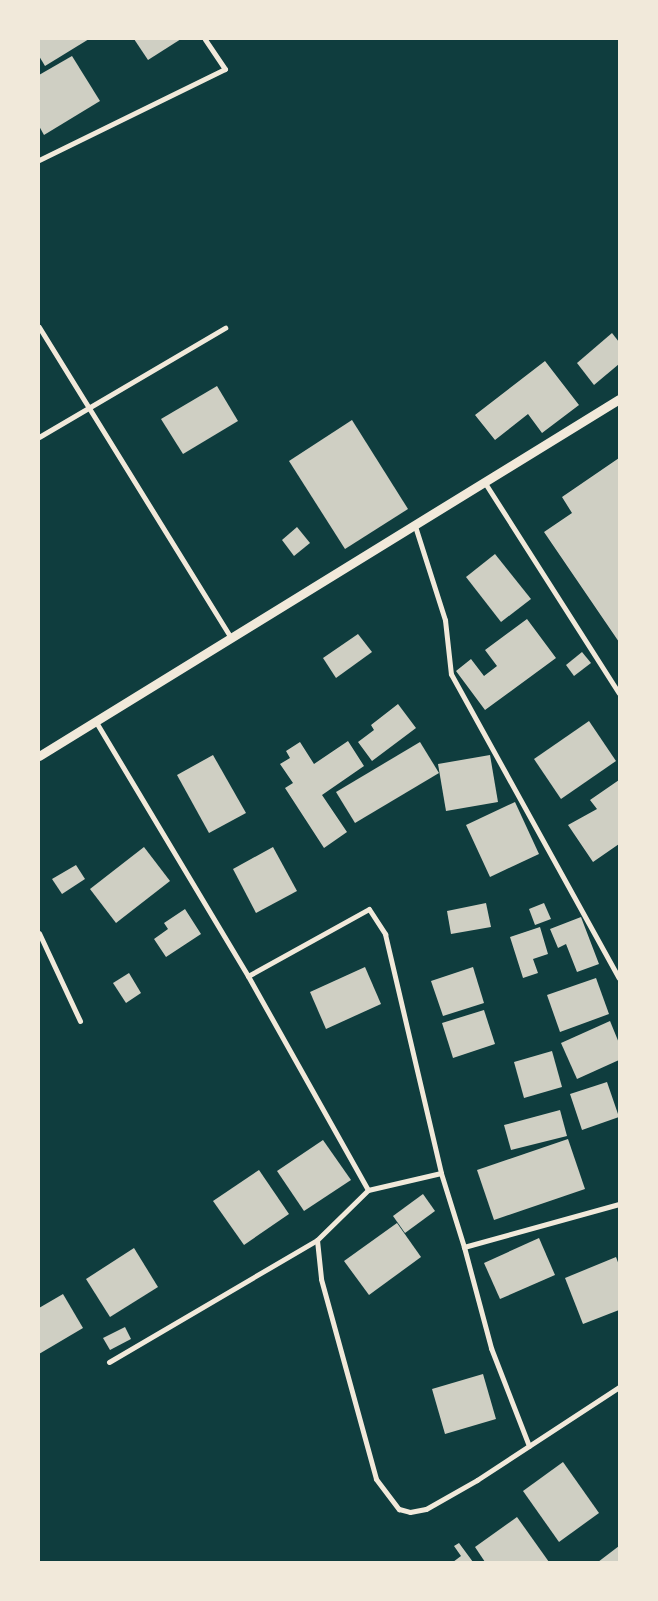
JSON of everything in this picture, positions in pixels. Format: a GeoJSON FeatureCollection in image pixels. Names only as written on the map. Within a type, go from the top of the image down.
{"type":"FeatureCollection","features":[{"type":"Feature","properties":{"kind":"street"},"geometry":{"type":"LineString","coordinates":[[39,160],[225,69],[206,39]]}},
{"type":"Feature","properties":{"kind":"street"},"geometry":{"type":"LineString","coordinates":[[39,327],[87,408],[231,638]]}},
{"type":"Feature","properties":{"kind":"street"},"geometry":{"type":"LineString","coordinates":[[39,436],[225,328]]}},
{"type":"Feature","properties":{"kind":"street"},"geometry":{"type":"LineString","coordinates":[[39,756],[619,399]]}},
{"type":"Feature","properties":{"kind":"street"},"geometry":{"type":"LineString","coordinates":[[485,483],[619,693]]}},
{"type":"Feature","properties":{"kind":"street"},"geometry":{"type":"LineString","coordinates":[[415,526],[446,620],[452,674],[619,978]]}},
{"type":"Feature","properties":{"kind":"street"},"geometry":{"type":"LineString","coordinates":[[96,722],[248,976],[368,1190]]}},
{"type":"Feature","properties":{"kind":"street"},"geometry":{"type":"LineString","coordinates":[[248,976],[369,909],[385,934],[441,1173],[464,1246],[491,1348],[529,1446]]}},
{"type":"Feature","properties":{"kind":"street"},"geometry":{"type":"LineString","coordinates":[[39,933],[80,1022]]}},
{"type":"Feature","properties":{"kind":"street"},"geometry":{"type":"LineString","coordinates":[[110,1362],[318,1240],[368,1190],[441,1173]]}},
{"type":"Feature","properties":{"kind":"street"},"geometry":{"type":"LineString","coordinates":[[464,1246],[619,1204]]}},
{"type":"Feature","properties":{"kind":"street"},"geometry":{"type":"LineString","coordinates":[[318,1240],[321,1279],[376,1479],[398,1509],[410,1512],[426,1509],[529,1446],[619,1387]]}},
{"type":"Feature","properties":{"kind":"building"},"geometry":{"type":"Polygon","coordinates":[[[40,39],[89,39],[45,66],[39,56],[40,39]]]}},
{"type":"Feature","properties":{"kind":"building"},"geometry":{"type":"Polygon","coordinates":[[[134,39],[181,39],[148,60],[134,39]]]}},
{"type":"Feature","properties":{"kind":"building"},"geometry":{"type":"Polygon","coordinates":[[[72,56],[100,101],[44,135],[39,126],[39,75],[72,56]]]}},
{"type":"Feature","properties":{"kind":"building"},"geometry":{"type":"Polygon","coordinates":[[[612,333],[619,342],[619,364],[594,385],[577,363],[612,333]]]}},
{"type":"Feature","properties":{"kind":"building"},"geometry":{"type":"Polygon","coordinates":[[[545,361],[579,405],[542,433],[528,414],[495,440],[475,415],[545,361]]]}},
{"type":"Feature","properties":{"kind":"building"},"geometry":{"type":"Polygon","coordinates":[[[217,386],[238,421],[183,454],[161,419],[217,386]]]}},
{"type":"Feature","properties":{"kind":"building"},"geometry":{"type":"Polygon","coordinates":[[[352,420],[408,509],[345,549],[289,461],[352,420]]]}},
{"type":"Feature","properties":{"kind":"building"},"geometry":{"type":"Polygon","coordinates":[[[619,458],[619,642],[544,532],[572,513],[562,497],[619,458]]]}},
{"type":"Feature","properties":{"kind":"building"},"geometry":{"type":"Polygon","coordinates":[[[297,527],[310,543],[294,556],[282,540],[297,527]]]}},
{"type":"Feature","properties":{"kind":"building"},"geometry":{"type":"Polygon","coordinates":[[[495,554],[531,599],[501,622],[466,577],[495,554]]]}},
{"type":"Feature","properties":{"kind":"building"},"geometry":{"type":"Polygon","coordinates":[[[527,619],[556,658],[485,710],[456,671],[471,659],[484,676],[497,666],[485,650],[527,619]]]}},
{"type":"Feature","properties":{"kind":"building"},"geometry":{"type":"Polygon","coordinates":[[[358,634],[372,652],[336,678],[323,658],[358,634]]]}},
{"type":"Feature","properties":{"kind":"building"},"geometry":{"type":"Polygon","coordinates":[[[582,652],[591,663],[574,676],[566,665],[582,652]]]}},
{"type":"Feature","properties":{"kind":"building"},"geometry":{"type":"Polygon","coordinates":[[[398,704],[416,728],[372,761],[358,742],[374,730],[371,725],[398,704]]]}},
{"type":"Feature","properties":{"kind":"building"},"geometry":{"type":"Polygon","coordinates":[[[589,721],[616,761],[561,799],[534,759],[589,721]]]}},
{"type":"Feature","properties":{"kind":"building"},"geometry":{"type":"Polygon","coordinates":[[[348,741],[364,766],[322,795],[347,832],[324,848],[285,788],[293,783],[280,764],[290,758],[286,751],[300,742],[314,764],[348,741]]]}},
{"type":"Feature","properties":{"kind":"building"},"geometry":{"type":"Polygon","coordinates":[[[420,742],[439,773],[355,823],[336,792],[420,742]]]}},
{"type":"Feature","properties":{"kind":"building"},"geometry":{"type":"Polygon","coordinates":[[[213,755],[246,813],[209,833],[177,775],[213,755]]]}},
{"type":"Feature","properties":{"kind":"building"},"geometry":{"type":"Polygon","coordinates":[[[490,755],[498,802],[446,811],[438,764],[490,755]]]}},
{"type":"Feature","properties":{"kind":"building"},"geometry":{"type":"Polygon","coordinates":[[[619,780],[619,844],[593,862],[568,825],[597,809],[590,800],[619,780]]]}},
{"type":"Feature","properties":{"kind":"building"},"geometry":{"type":"Polygon","coordinates":[[[515,802],[539,854],[490,877],[466,825],[515,802]]]}},
{"type":"Feature","properties":{"kind":"building"},"geometry":{"type":"Polygon","coordinates":[[[144,847],[170,881],[116,923],[90,889],[144,847]]]}},
{"type":"Feature","properties":{"kind":"building"},"geometry":{"type":"Polygon","coordinates":[[[273,847],[297,891],[256,913],[233,869],[273,847]]]}},
{"type":"Feature","properties":{"kind":"building"},"geometry":{"type":"Polygon","coordinates":[[[76,865],[85,879],[62,894],[52,879],[76,865]]]}},
{"type":"Feature","properties":{"kind":"building"},"geometry":{"type":"Polygon","coordinates":[[[486,903],[491,927],[451,934],[447,911],[486,903]]]}},
{"type":"Feature","properties":{"kind":"building"},"geometry":{"type":"Polygon","coordinates":[[[544,903],[551,919],[535,925],[529,909],[544,903]]]}},
{"type":"Feature","properties":{"kind":"building"},"geometry":{"type":"Polygon","coordinates":[[[185,909],[201,934],[166,957],[154,939],[168,929],[164,923],[185,909]]]}},
{"type":"Feature","properties":{"kind":"building"},"geometry":{"type":"Polygon","coordinates":[[[581,917],[599,964],[577,972],[566,944],[558,948],[550,929],[581,917]]]}},
{"type":"Feature","properties":{"kind":"building"},"geometry":{"type":"Polygon","coordinates":[[[540,927],[548,954],[533,959],[538,973],[523,978],[510,937],[540,927]]]}},
{"type":"Feature","properties":{"kind":"building"},"geometry":{"type":"Polygon","coordinates":[[[365,967],[381,1004],[326,1029],[310,992],[365,967]]]}},
{"type":"Feature","properties":{"kind":"building"},"geometry":{"type":"Polygon","coordinates":[[[473,967],[484,1003],[443,1016],[431,981],[473,967]]]}},
{"type":"Feature","properties":{"kind":"building"},"geometry":{"type":"Polygon","coordinates":[[[129,973],[141,993],[126,1003],[113,983],[129,973]]]}},
{"type":"Feature","properties":{"kind":"building"},"geometry":{"type":"Polygon","coordinates":[[[596,978],[609,1014],[560,1032],[547,995],[596,978]]]}},
{"type":"Feature","properties":{"kind":"building"},"geometry":{"type":"Polygon","coordinates":[[[484,1010],[495,1044],[453,1058],[442,1023],[484,1010]]]}},
{"type":"Feature","properties":{"kind":"building"},"geometry":{"type":"Polygon","coordinates":[[[610,1021],[619,1043],[619,1060],[577,1079],[561,1043],[610,1021]]]}},
{"type":"Feature","properties":{"kind":"building"},"geometry":{"type":"Polygon","coordinates":[[[552,1051],[562,1087],[524,1098],[514,1062],[552,1051]]]}},
{"type":"Feature","properties":{"kind":"building"},"geometry":{"type":"Polygon","coordinates":[[[607,1082],[619,1117],[582,1130],[570,1094],[607,1082]]]}},
{"type":"Feature","properties":{"kind":"building"},"geometry":{"type":"Polygon","coordinates":[[[560,1110],[567,1136],[511,1150],[504,1125],[560,1110]]]}},
{"type":"Feature","properties":{"kind":"building"},"geometry":{"type":"Polygon","coordinates":[[[568,1139],[585,1189],[494,1220],[477,1170],[568,1139]]]}},
{"type":"Feature","properties":{"kind":"building"},"geometry":{"type":"Polygon","coordinates":[[[323,1140],[351,1180],[304,1211],[277,1171],[323,1140]]]}},
{"type":"Feature","properties":{"kind":"building"},"geometry":{"type":"Polygon","coordinates":[[[259,1170],[289,1214],[244,1245],[213,1201],[259,1170]]]}},
{"type":"Feature","properties":{"kind":"building"},"geometry":{"type":"Polygon","coordinates":[[[423,1194],[435,1211],[405,1233],[393,1216],[423,1194]]]}},
{"type":"Feature","properties":{"kind":"building"},"geometry":{"type":"Polygon","coordinates":[[[397,1223],[421,1257],[369,1295],[344,1261],[397,1223]]]}},
{"type":"Feature","properties":{"kind":"building"},"geometry":{"type":"Polygon","coordinates":[[[539,1238],[555,1275],[500,1299],[484,1263],[539,1238]]]}},
{"type":"Feature","properties":{"kind":"building"},"geometry":{"type":"Polygon","coordinates":[[[134,1248],[158,1287],[110,1317],[86,1279],[134,1248]]]}},
{"type":"Feature","properties":{"kind":"building"},"geometry":{"type":"Polygon","coordinates":[[[616,1257],[619,1265],[619,1310],[583,1324],[565,1278],[616,1257]]]}},
{"type":"Feature","properties":{"kind":"building"},"geometry":{"type":"Polygon","coordinates":[[[63,1294],[83,1328],[39,1354],[39,1308],[63,1294]]]}},
{"type":"Feature","properties":{"kind":"building"},"geometry":{"type":"Polygon","coordinates":[[[125,1327],[131,1339],[110,1350],[103,1338],[125,1327]]]}},
{"type":"Feature","properties":{"kind":"building"},"geometry":{"type":"Polygon","coordinates":[[[483,1374],[496,1419],[445,1434],[432,1389],[483,1374]]]}},
{"type":"Feature","properties":{"kind":"building"},"geometry":{"type":"Polygon","coordinates":[[[563,1462],[599,1513],[559,1542],[523,1491],[563,1462]]]}},
{"type":"Feature","properties":{"kind":"building"},"geometry":{"type":"Polygon","coordinates":[[[517,1517],[549,1562],[485,1562],[475,1547],[517,1517]]]}},
{"type":"Feature","properties":{"kind":"building"},"geometry":{"type":"Polygon","coordinates":[[[459,1543],[473,1562],[453,1562],[461,1556],[454,1546],[459,1543]]]}},
{"type":"Feature","properties":{"kind":"building"},"geometry":{"type":"Polygon","coordinates":[[[619,1546],[619,1562],[598,1562],[619,1546]]]}}]}
